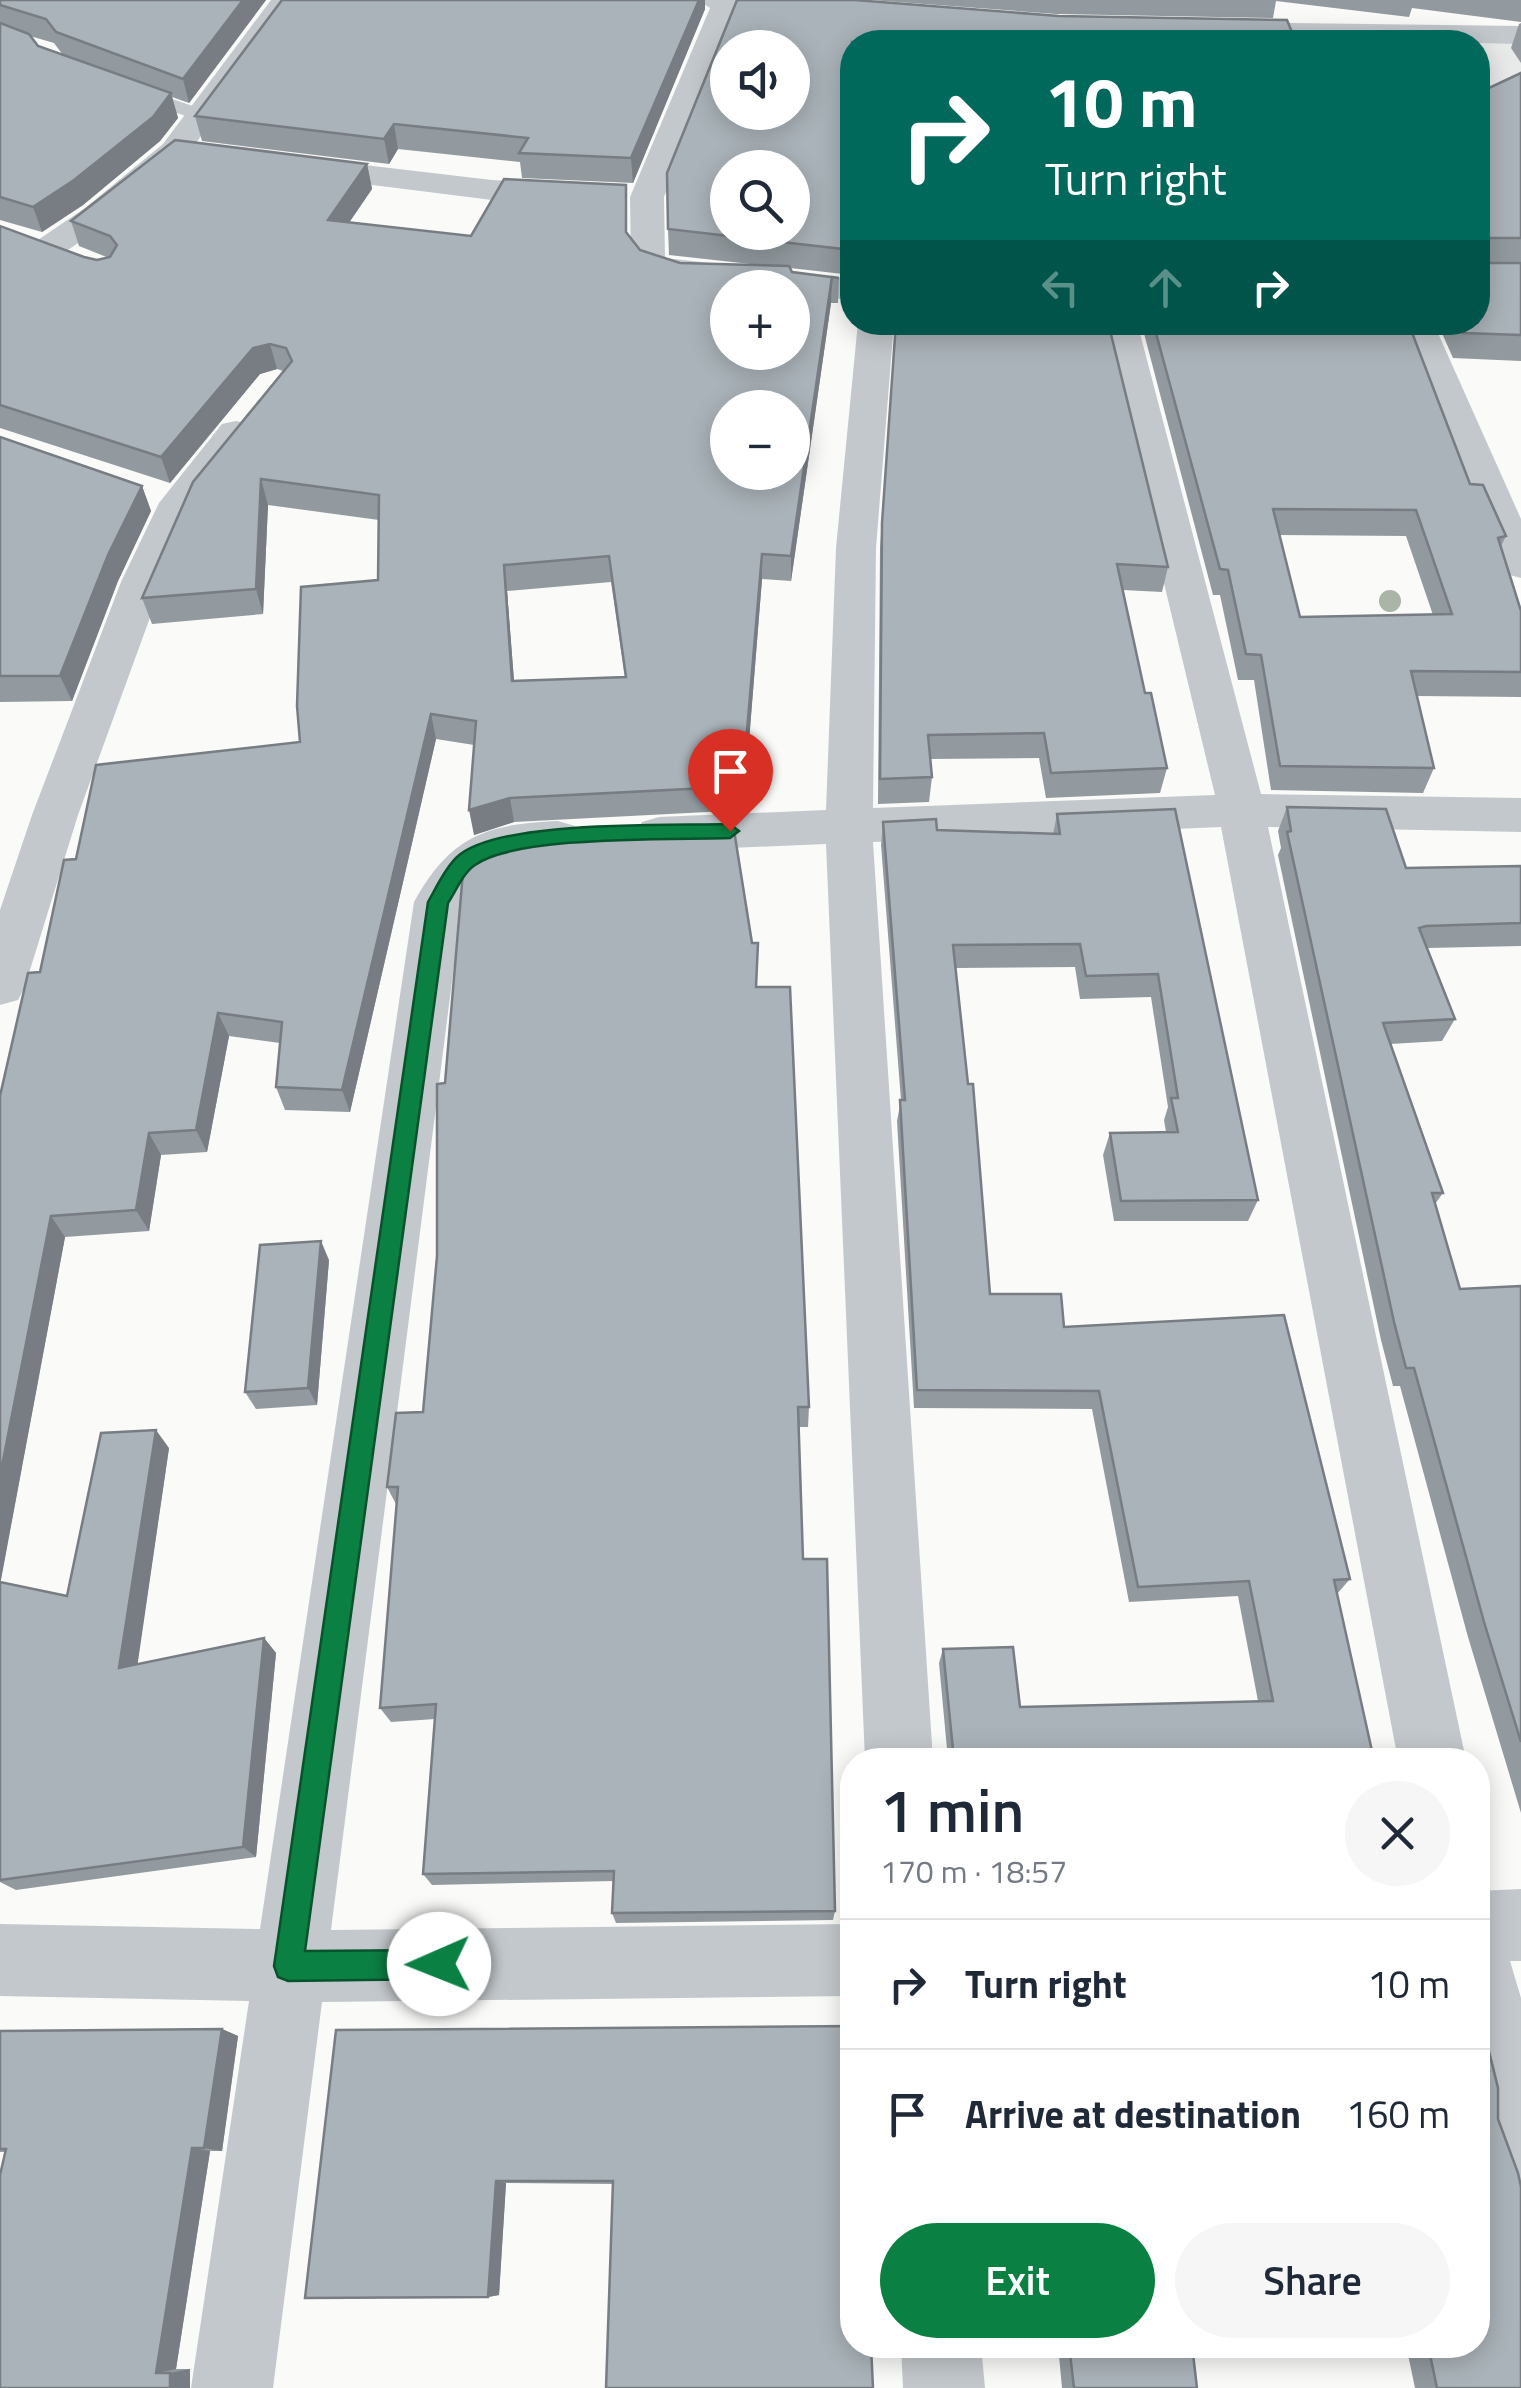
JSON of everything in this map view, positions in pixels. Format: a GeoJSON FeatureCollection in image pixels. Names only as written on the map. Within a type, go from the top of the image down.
{"type":"FeatureCollection","features":[{"type":"Feature","properties":{"kind":"street"},"geometry":{"type":"LineString","coordinates":[[91,266],[32,243],[97,215],[174,151],[286,0]]}},
{"type":"Feature","properties":{"kind":"street"},"geometry":{"type":"LineString","coordinates":[[833,9],[719,1],[647,197],[646,250],[654,267],[840,289]]}},
{"type":"Feature","properties":{"kind":"street"},"geometry":{"type":"LineString","coordinates":[[1490,35],[1521,35]]}},
{"type":"Feature","properties":{"kind":"street"},"geometry":{"type":"LineString","coordinates":[[174,151],[212,156]]}},
{"type":"Feature","properties":{"kind":"street"},"geometry":{"type":"LineString","coordinates":[[268,163],[492,190],[647,197]]}},
{"type":"Feature","properties":{"kind":"street"},"geometry":{"type":"LineString","coordinates":[[875,335],[856,548],[849,826],[898,1748]]}},
{"type":"Feature","properties":{"kind":"street"},"geometry":{"type":"LineString","coordinates":[[1123,335],[1242,810],[1250,866],[1430,1748]]}},
{"type":"Feature","properties":{"kind":"street"},"geometry":{"type":"LineString","coordinates":[[1421,335],[1521,565]]}},
{"type":"Feature","properties":{"kind":"street"},"geometry":{"type":"LineString","coordinates":[[0,986],[97,698],[142,582],[161,497],[264,399]]}},
{"type":"Feature","properties":{"kind":"street"},"geometry":{"type":"LineString","coordinates":[[232,2388],[438,902],[464,862],[490,847],[531,839],[1242,810],[1521,815]]}},
{"type":"Feature","properties":{"kind":"street"},"geometry":{"type":"LineString","coordinates":[[1490,1926],[1521,1925]]}},
{"type":"Feature","properties":{"kind":"street"},"geometry":{"type":"LineString","coordinates":[[0,1960],[288,1966],[840,1960]]}},
{"type":"Feature","properties":{"kind":"street"},"geometry":{"type":"LineString","coordinates":[[1490,2020],[1521,2145]]}},
{"type":"Feature","properties":{"kind":"street"},"geometry":{"type":"LineString","coordinates":[[942,2358],[944,2388]]}},
{"type":"Feature","properties":{"kind":"lane"},"geometry":{"type":"LineString","coordinates":[[110,83],[203,116]]}},
{"type":"Feature","properties":{"kind":"shaded area"},"geometry":{"type":"Polygon","coordinates":[[[1490,42],[1521,42],[1521,193],[1490,193],[1490,42]]]}},
{"type":"Feature","properties":{"kind":"building"},"geometry":{"type":"Polygon","coordinates":[[[0,0],[243,0],[183,79],[56,32],[46,19],[0,5],[0,0]]]}},
{"type":"Feature","properties":{"kind":"building"},"geometry":{"type":"Polygon","coordinates":[[[282,0],[699,0],[631,158],[519,153],[528,138],[394,124],[384,139],[195,116],[282,0]]]}},
{"type":"Feature","properties":{"kind":"building"},"geometry":{"type":"Polygon","coordinates":[[[737,0],[855,0],[1059,16],[1287,20],[1291,30],[840,30],[840,249],[810,245],[810,150],[710,150],[710,234],[668,229],[667,173],[710,67],[710,130],[810,130],[810,30],[725,30],[737,0]]]}},
{"type":"Feature","properties":{"kind":"building"},"geometry":{"type":"Polygon","coordinates":[[[0,23],[29,34],[38,46],[171,93],[153,117],[33,207],[0,197],[0,23]]]}},
{"type":"Feature","properties":{"kind":"building"},"geometry":{"type":"Polygon","coordinates":[[[1521,73],[1521,238],[1490,238],[1490,87],[1521,73]]]}},
{"type":"Feature","properties":{"kind":"building"},"geometry":{"type":"Polygon","coordinates":[[[175,140],[367,164],[328,220],[471,236],[504,179],[626,185],[626,232],[640,250],[680,263],[789,266],[791,270],[710,270],[710,370],[810,370],[810,274],[832,277],[810,427],[810,390],[710,390],[710,490],[801,490],[791,556],[762,554],[744,766],[724,766],[727,787],[510,798],[469,810],[476,721],[431,714],[342,1090],[276,1087],[282,1022],[218,1013],[196,1130],[149,1133],[136,1210],[51,1216],[0,1476],[0,1096],[28,973],[40,972],[64,860],[76,859],[96,765],[300,742],[297,706],[301,587],[378,580],[379,495],[261,479],[256,589],[142,598],[193,482],[292,361],[286,348],[270,344],[253,348],[161,457],[0,405],[0,226],[97,260],[110,257],[117,245],[110,236],[71,221],[175,140]],[[609,556],[504,565],[512,681],[626,677],[609,556]]]}},
{"type":"Feature","properties":{"kind":"building"},"geometry":{"type":"Polygon","coordinates":[[[1490,263],[1521,263],[1521,335],[1490,334],[1490,263]]]}},
{"type":"Feature","properties":{"kind":"building"},"geometry":{"type":"Polygon","coordinates":[[[895,335],[1111,335],[1168,567],[1117,564],[1145,693],[1151,693],[1167,768],[1051,773],[1044,733],[928,735],[932,777],[880,779],[882,523],[895,335]]]}},
{"type":"Feature","properties":{"kind":"building"},"geometry":{"type":"Polygon","coordinates":[[[1157,335],[1413,335],[1470,484],[1483,485],[1506,536],[1498,538],[1521,611],[1521,672],[1411,671],[1434,768],[1280,766],[1261,655],[1246,654],[1228,570],[1220,569],[1157,335]],[[1273,509],[1300,617],[1452,614],[1416,510],[1273,509]]]}},
{"type":"Feature","properties":{"kind":"building"},"geometry":{"type":"Polygon","coordinates":[[[0,437],[142,486],[108,555],[60,676],[0,676],[0,437]]]}},
{"type":"Feature","properties":{"kind":"building"},"geometry":{"type":"Polygon","coordinates":[[[1287,807],[1386,809],[1406,868],[1521,866],[1521,923],[1419,928],[1455,1019],[1383,1023],[1443,1193],[1432,1193],[1460,1289],[1521,1286],[1521,1742],[1414,1368],[1406,1368],[1394,1322],[1287,832],[1291,831],[1287,807]]]}},
{"type":"Feature","properties":{"kind":"building"},"geometry":{"type":"Polygon","coordinates":[[[1175,809],[1258,1200],[1121,1201],[1110,1133],[1178,1132],[1171,1098],[1178,1098],[1158,974],[1086,976],[1080,944],[953,945],[968,1084],[973,1084],[990,1294],[1061,1294],[1064,1327],[1284,1315],[1350,1579],[1334,1580],[1371,1748],[953,1748],[943,1649],[1013,1647],[1020,1707],[1273,1701],[1249,1581],[1138,1587],[1099,1391],[917,1390],[900,1100],[905,1100],[883,822],[936,819],[937,830],[1060,834],[1057,814],[1175,809]]]}},
{"type":"Feature","properties":{"kind":"building"},"geometry":{"type":"Polygon","coordinates":[[[733,824],[752,943],[758,943],[756,987],[790,987],[809,1407],[798,1407],[803,1559],[827,1559],[835,1911],[612,1913],[614,1871],[423,1874],[436,1704],[380,1708],[398,1487],[387,1487],[396,1413],[423,1412],[437,1256],[437,1084],[445,1083],[463,872],[480,853],[496,843],[527,833],[733,824]]]}},
{"type":"Feature","properties":{"kind":"building"},"geometry":{"type":"Polygon","coordinates":[[[321,1241],[308,1388],[245,1392],[260,1245],[321,1241]]]}},
{"type":"Feature","properties":{"kind":"building"},"geometry":{"type":"Polygon","coordinates":[[[156,1430],[119,1668],[264,1638],[243,1847],[0,1880],[0,1582],[67,1596],[101,1433],[156,1430]]]}},
{"type":"Feature","properties":{"kind":"building"},"geometry":{"type":"Polygon","coordinates":[[[840,2026],[840,2358],[872,2358],[873,2388],[606,2388],[613,2181],[496,2181],[488,2297],[305,2298],[336,2030],[840,2026]]]}},
{"type":"Feature","properties":{"kind":"building"},"geometry":{"type":"Polygon","coordinates":[[[222,2029],[204,2148],[192,2148],[156,2373],[170,2373],[170,2388],[0,2388],[0,2175],[6,2149],[0,2149],[0,2031],[222,2029]]]}},
{"type":"Feature","properties":{"kind":"building"},"geometry":{"type":"Polygon","coordinates":[[[1490,2055],[1498,2088],[1498,2119],[1521,2187],[1521,2388],[1437,2388],[1431,2358],[1490,2358],[1490,2055]]]}},
{"type":"Feature","properties":{"kind":"building"},"geometry":{"type":"Polygon","coordinates":[[[1071,2358],[1194,2358],[1197,2388],[1074,2388],[1071,2358]]]}},
{"type":"Feature","properties":{"kind":"route"},"geometry":{"type":"LineString","coordinates":[[439,1964],[288,1966],[438,902],[464,862],[490,847],[531,839],[730,831]]}}]}
